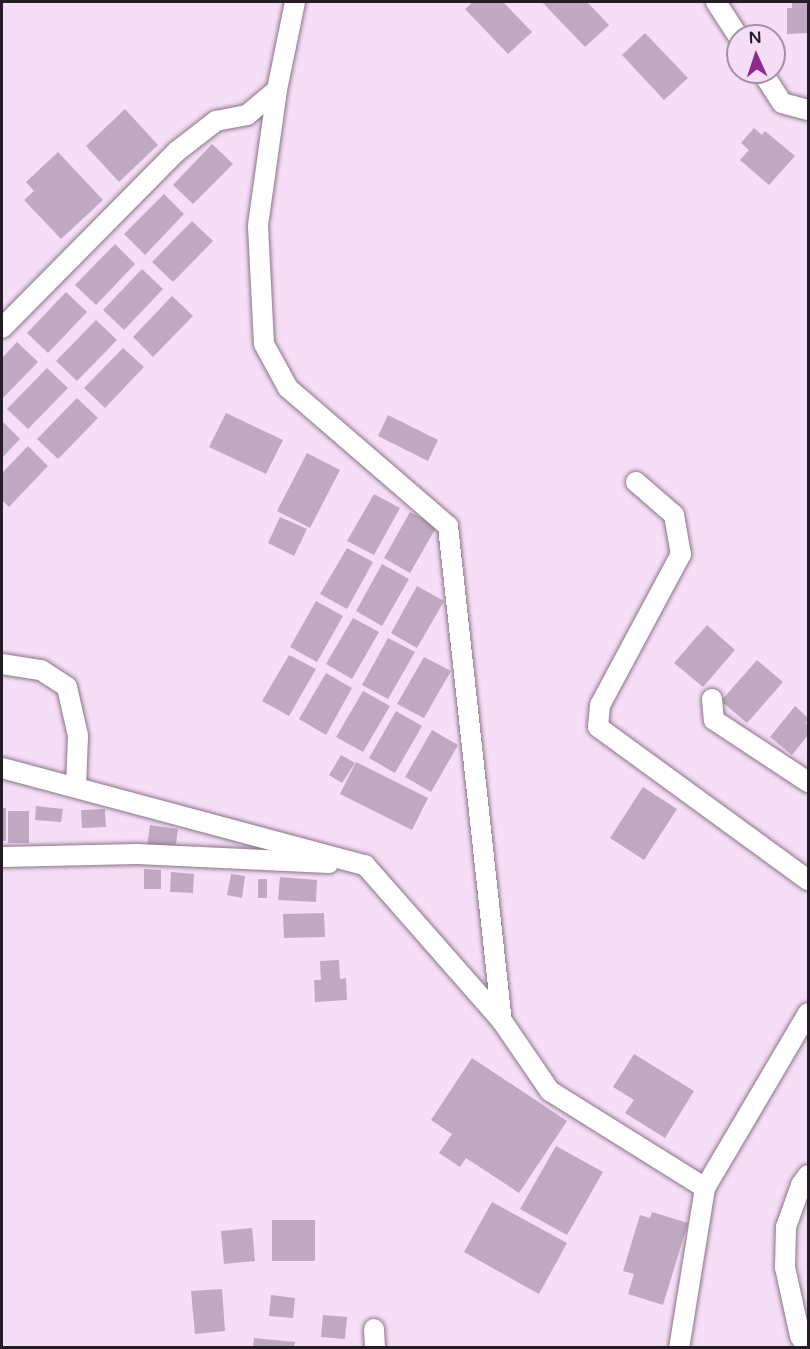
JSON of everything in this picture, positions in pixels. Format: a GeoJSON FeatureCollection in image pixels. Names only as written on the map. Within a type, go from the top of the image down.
{"type":"FeatureCollection","features":[{"type":"Feature","properties":{"kind":"street"},"geometry":{"type":"LineString","coordinates":[[295,2],[277,90],[258,226],[264,344],[288,388],[448,526],[502,1021]]}},
{"type":"Feature","properties":{"kind":"street"},"geometry":{"type":"LineString","coordinates":[[716,2],[730,24]]}},
{"type":"Feature","properties":{"kind":"street"},"geometry":{"type":"LineString","coordinates":[[770,84],[782,103],[808,110]]}},
{"type":"Feature","properties":{"kind":"street"},"geometry":{"type":"LineString","coordinates":[[2,328],[176,152],[216,121],[247,115],[277,90]]}},
{"type":"Feature","properties":{"kind":"street"},"geometry":{"type":"LineString","coordinates":[[636,482],[674,515],[681,554],[600,705],[598,727],[808,880]]}},
{"type":"Feature","properties":{"kind":"street"},"geometry":{"type":"LineString","coordinates":[[2,664],[41,670],[68,687],[78,736],[76,787]]}},
{"type":"Feature","properties":{"kind":"street"},"geometry":{"type":"LineString","coordinates":[[712,699],[714,720],[808,782]]}},
{"type":"Feature","properties":{"kind":"street"},"geometry":{"type":"LineString","coordinates":[[2,768],[365,865],[502,1021],[550,1091],[705,1188]]}},
{"type":"Feature","properties":{"kind":"street"},"geometry":{"type":"LineString","coordinates":[[2,857],[137,854],[365,865]]}},
{"type":"Feature","properties":{"kind":"street"},"geometry":{"type":"LineString","coordinates":[[679,1347],[705,1188],[808,1013]]}},
{"type":"Feature","properties":{"kind":"street"},"geometry":{"type":"LineString","coordinates":[[807,1347],[800,1336],[785,1267],[786,1227],[801,1185],[808,1175]]}},
{"type":"Feature","properties":{"kind":"building"},"geometry":{"type":"Polygon","coordinates":[[[473,2],[503,2],[532,32],[508,54],[465,9],[473,2]]]}},
{"type":"Feature","properties":{"kind":"building"},"geometry":{"type":"Polygon","coordinates":[[[542,2],[587,2],[609,25],[585,47],[542,2]]]}},
{"type":"Feature","properties":{"kind":"building"},"geometry":{"type":"Polygon","coordinates":[[[792,2],[808,2],[808,33],[787,34],[787,8],[792,8],[792,2]]]}},
{"type":"Feature","properties":{"kind":"building"},"geometry":{"type":"Polygon","coordinates":[[[645,33],[688,78],[664,100],[622,55],[645,33]]]}},
{"type":"Feature","properties":{"kind":"building"},"geometry":{"type":"Polygon","coordinates":[[[125,109],[158,145],[119,182],[86,146],[125,109]]]}},
{"type":"Feature","properties":{"kind":"building"},"geometry":{"type":"Polygon","coordinates":[[[754,128],[762,135],[765,131],[795,156],[769,185],[740,160],[749,150],[741,143],[754,128]]]}},
{"type":"Feature","properties":{"kind":"building"},"geometry":{"type":"Polygon","coordinates":[[[212,144],[233,164],[193,204],[173,185],[212,144]]]}},
{"type":"Feature","properties":{"kind":"building"},"geometry":{"type":"Polygon","coordinates":[[[58,152],[103,200],[61,239],[24,200],[34,191],[26,182],[58,152]]]}},
{"type":"Feature","properties":{"kind":"building"},"geometry":{"type":"Polygon","coordinates":[[[164,194],[184,214],[145,255],[124,234],[164,194]]]}},
{"type":"Feature","properties":{"kind":"building"},"geometry":{"type":"Polygon","coordinates":[[[192,221],[213,241],[173,282],[152,262],[192,221]]]}},
{"type":"Feature","properties":{"kind":"building"},"geometry":{"type":"Polygon","coordinates":[[[115,244],[135,264],[96,305],[75,285],[115,244]]]}},
{"type":"Feature","properties":{"kind":"building"},"geometry":{"type":"Polygon","coordinates":[[[142,269],[163,289],[124,330],[103,310],[142,269]]]}},
{"type":"Feature","properties":{"kind":"building"},"geometry":{"type":"Polygon","coordinates":[[[66,292],[87,312],[48,353],[27,333],[66,292]]]}},
{"type":"Feature","properties":{"kind":"building"},"geometry":{"type":"Polygon","coordinates":[[[172,296],[193,316],[153,357],[133,337],[172,296]]]}},
{"type":"Feature","properties":{"kind":"building"},"geometry":{"type":"Polygon","coordinates":[[[96,320],[117,340],[77,381],[56,361],[96,320]]]}},
{"type":"Feature","properties":{"kind":"building"},"geometry":{"type":"Polygon","coordinates":[[[17,342],[38,362],[2,399],[2,358],[17,342]]]}},
{"type":"Feature","properties":{"kind":"building"},"geometry":{"type":"Polygon","coordinates":[[[123,348],[144,367],[105,408],[84,388],[123,348]]]}},
{"type":"Feature","properties":{"kind":"building"},"geometry":{"type":"Polygon","coordinates":[[[47,368],[68,388],[28,429],[7,409],[47,368]]]}},
{"type":"Feature","properties":{"kind":"building"},"geometry":{"type":"Polygon","coordinates":[[[77,398],[98,418],[58,459],[37,439],[77,398]]]}},
{"type":"Feature","properties":{"kind":"building"},"geometry":{"type":"Polygon","coordinates":[[[226,413],[283,440],[266,474],[209,447],[226,413]]]}},
{"type":"Feature","properties":{"kind":"building"},"geometry":{"type":"Polygon","coordinates":[[[388,415],[438,440],[428,461],[378,436],[388,415]]]}},
{"type":"Feature","properties":{"kind":"building"},"geometry":{"type":"Polygon","coordinates":[[[2,421],[20,439],[2,458],[2,421]]]}},
{"type":"Feature","properties":{"kind":"building"},"geometry":{"type":"Polygon","coordinates":[[[28,446],[48,466],[9,507],[2,500],[2,473],[28,446]]]}},
{"type":"Feature","properties":{"kind":"building"},"geometry":{"type":"Polygon","coordinates":[[[307,453],[340,470],[310,528],[277,511],[307,453]]]}},
{"type":"Feature","properties":{"kind":"building"},"geometry":{"type":"Polygon","coordinates":[[[374,494],[400,508],[374,555],[347,541],[374,494]]]}},
{"type":"Feature","properties":{"kind":"building"},"geometry":{"type":"Polygon","coordinates":[[[410,512],[437,526],[410,573],[384,558],[410,512]]]}},
{"type":"Feature","properties":{"kind":"building"},"geometry":{"type":"Polygon","coordinates":[[[280,517],[307,529],[294,556],[268,543],[280,517]]]}},
{"type":"Feature","properties":{"kind":"building"},"geometry":{"type":"Polygon","coordinates":[[[347,548],[373,562],[347,609],[320,594],[347,548]]]}},
{"type":"Feature","properties":{"kind":"building"},"geometry":{"type":"Polygon","coordinates":[[[382,564],[409,579],[382,626],[356,611],[382,564]]]}},
{"type":"Feature","properties":{"kind":"building"},"geometry":{"type":"Polygon","coordinates":[[[417,586],[444,601],[417,648],[391,633],[417,586]]]}},
{"type":"Feature","properties":{"kind":"building"},"geometry":{"type":"Polygon","coordinates":[[[316,601],[343,616],[317,662],[290,647],[316,601]]]}},
{"type":"Feature","properties":{"kind":"building"},"geometry":{"type":"Polygon","coordinates":[[[353,618],[379,632],[352,679],[326,664],[353,618]]]}},
{"type":"Feature","properties":{"kind":"building"},"geometry":{"type":"Polygon","coordinates":[[[707,625],[735,650],[703,687],[674,663],[707,625]]]}},
{"type":"Feature","properties":{"kind":"building"},"geometry":{"type":"Polygon","coordinates":[[[388,638],[415,652],[388,699],[362,685],[388,638]]]}},
{"type":"Feature","properties":{"kind":"building"},"geometry":{"type":"Polygon","coordinates":[[[289,655],[316,669],[289,716],[262,701],[289,655]]]}},
{"type":"Feature","properties":{"kind":"building"},"geometry":{"type":"Polygon","coordinates":[[[424,657],[451,671],[424,718],[397,704],[424,657]]]}},
{"type":"Feature","properties":{"kind":"building"},"geometry":{"type":"Polygon","coordinates":[[[757,660],[783,682],[747,723],[721,701],[757,660]]]}},
{"type":"Feature","properties":{"kind":"building"},"geometry":{"type":"Polygon","coordinates":[[[326,673],[352,688],[326,735],[299,719],[326,673]]]}},
{"type":"Feature","properties":{"kind":"building"},"geometry":{"type":"Polygon","coordinates":[[[363,691],[390,706],[363,752],[336,737],[363,691]]]}},
{"type":"Feature","properties":{"kind":"building"},"geometry":{"type":"Polygon","coordinates":[[[795,706],[808,718],[806,723],[808,735],[792,755],[770,737],[795,706]]]}},
{"type":"Feature","properties":{"kind":"building"},"geometry":{"type":"Polygon","coordinates":[[[396,711],[422,726],[395,773],[369,758],[396,711]]]}},
{"type":"Feature","properties":{"kind":"building"},"geometry":{"type":"Polygon","coordinates":[[[432,730],[458,745],[431,792],[405,777],[432,730]]]}},
{"type":"Feature","properties":{"kind":"building"},"geometry":{"type":"Polygon","coordinates":[[[341,755],[355,763],[342,783],[329,775],[341,755]]]}},
{"type":"Feature","properties":{"kind":"building"},"geometry":{"type":"Polygon","coordinates":[[[356,762],[428,798],[412,830],[340,794],[356,762]]]}},
{"type":"Feature","properties":{"kind":"building"},"geometry":{"type":"Polygon","coordinates":[[[643,787],[677,809],[644,860],[610,838],[643,787]]]}},
{"type":"Feature","properties":{"kind":"building"},"geometry":{"type":"Polygon","coordinates":[[[36,806],[63,809],[61,822],[35,820],[36,806]]]}},
{"type":"Feature","properties":{"kind":"building"},"geometry":{"type":"Polygon","coordinates":[[[2,808],[6,808],[6,841],[2,841],[2,808]]]}},
{"type":"Feature","properties":{"kind":"building"},"geometry":{"type":"Polygon","coordinates":[[[105,809],[106,827],[82,828],[81,810],[105,809]]]}},
{"type":"Feature","properties":{"kind":"building"},"geometry":{"type":"Polygon","coordinates":[[[8,811],[29,811],[29,843],[8,843],[8,811]]]}},
{"type":"Feature","properties":{"kind":"building"},"geometry":{"type":"Polygon","coordinates":[[[150,825],[178,829],[175,851],[147,847],[150,825]]]}},
{"type":"Feature","properties":{"kind":"building"},"geometry":{"type":"Polygon","coordinates":[[[144,869],[161,870],[161,889],[144,889],[144,869]]]}},
{"type":"Feature","properties":{"kind":"building"},"geometry":{"type":"Polygon","coordinates":[[[171,872],[194,874],[193,893],[170,892],[171,872]]]}},
{"type":"Feature","properties":{"kind":"building"},"geometry":{"type":"Polygon","coordinates":[[[231,874],[245,876],[242,898],[227,895],[231,874]]]}},
{"type":"Feature","properties":{"kind":"building"},"geometry":{"type":"Polygon","coordinates":[[[280,877],[317,880],[316,902],[278,900],[280,877]]]}},
{"type":"Feature","properties":{"kind":"building"},"geometry":{"type":"Polygon","coordinates":[[[258,879],[267,879],[267,898],[258,898],[258,879]]]}},
{"type":"Feature","properties":{"kind":"building"},"geometry":{"type":"Polygon","coordinates":[[[324,913],[325,937],[284,938],[283,914],[324,913]]]}},
{"type":"Feature","properties":{"kind":"building"},"geometry":{"type":"Polygon","coordinates":[[[339,960],[340,979],[346,978],[347,1000],[315,1002],[314,980],[321,980],[320,961],[339,960]]]}},
{"type":"Feature","properties":{"kind":"building"},"geometry":{"type":"Polygon","coordinates":[[[634,1054],[694,1091],[665,1138],[625,1113],[634,1100],[613,1087],[634,1054]]]}},
{"type":"Feature","properties":{"kind":"building"},"geometry":{"type":"Polygon","coordinates":[[[472,1058],[567,1121],[519,1193],[466,1158],[460,1167],[439,1153],[452,1134],[431,1120],[472,1058]]]}},
{"type":"Feature","properties":{"kind":"building"},"geometry":{"type":"Polygon","coordinates":[[[556,1146],[603,1172],[567,1235],[520,1209],[556,1146]]]}},
{"type":"Feature","properties":{"kind":"building"},"geometry":{"type":"Polygon","coordinates":[[[492,1202],[567,1243],[539,1294],[464,1252],[492,1202]]]}},
{"type":"Feature","properties":{"kind":"building"},"geometry":{"type":"Polygon","coordinates":[[[652,1212],[688,1223],[663,1305],[628,1294],[634,1274],[623,1271],[640,1215],[650,1218],[652,1212]]]}},
{"type":"Feature","properties":{"kind":"building"},"geometry":{"type":"Polygon","coordinates":[[[272,1220],[315,1220],[315,1261],[272,1261],[272,1220]]]}},
{"type":"Feature","properties":{"kind":"building"},"geometry":{"type":"Polygon","coordinates":[[[252,1228],[255,1261],[224,1264],[221,1231],[252,1228]]]}},
{"type":"Feature","properties":{"kind":"building"},"geometry":{"type":"Polygon","coordinates":[[[222,1289],[225,1331],[195,1334],[191,1291],[222,1289]]]}},
{"type":"Feature","properties":{"kind":"building"},"geometry":{"type":"Polygon","coordinates":[[[271,1295],[295,1298],[293,1318],[269,1316],[271,1295]]]}},
{"type":"Feature","properties":{"kind":"building"},"geometry":{"type":"Polygon","coordinates":[[[323,1315],[347,1317],[345,1339],[321,1337],[323,1315]]]}},
{"type":"Feature","properties":{"kind":"building"},"geometry":{"type":"Polygon","coordinates":[[[254,1338],[295,1342],[294,1348],[253,1348],[254,1338]]]}}]}
